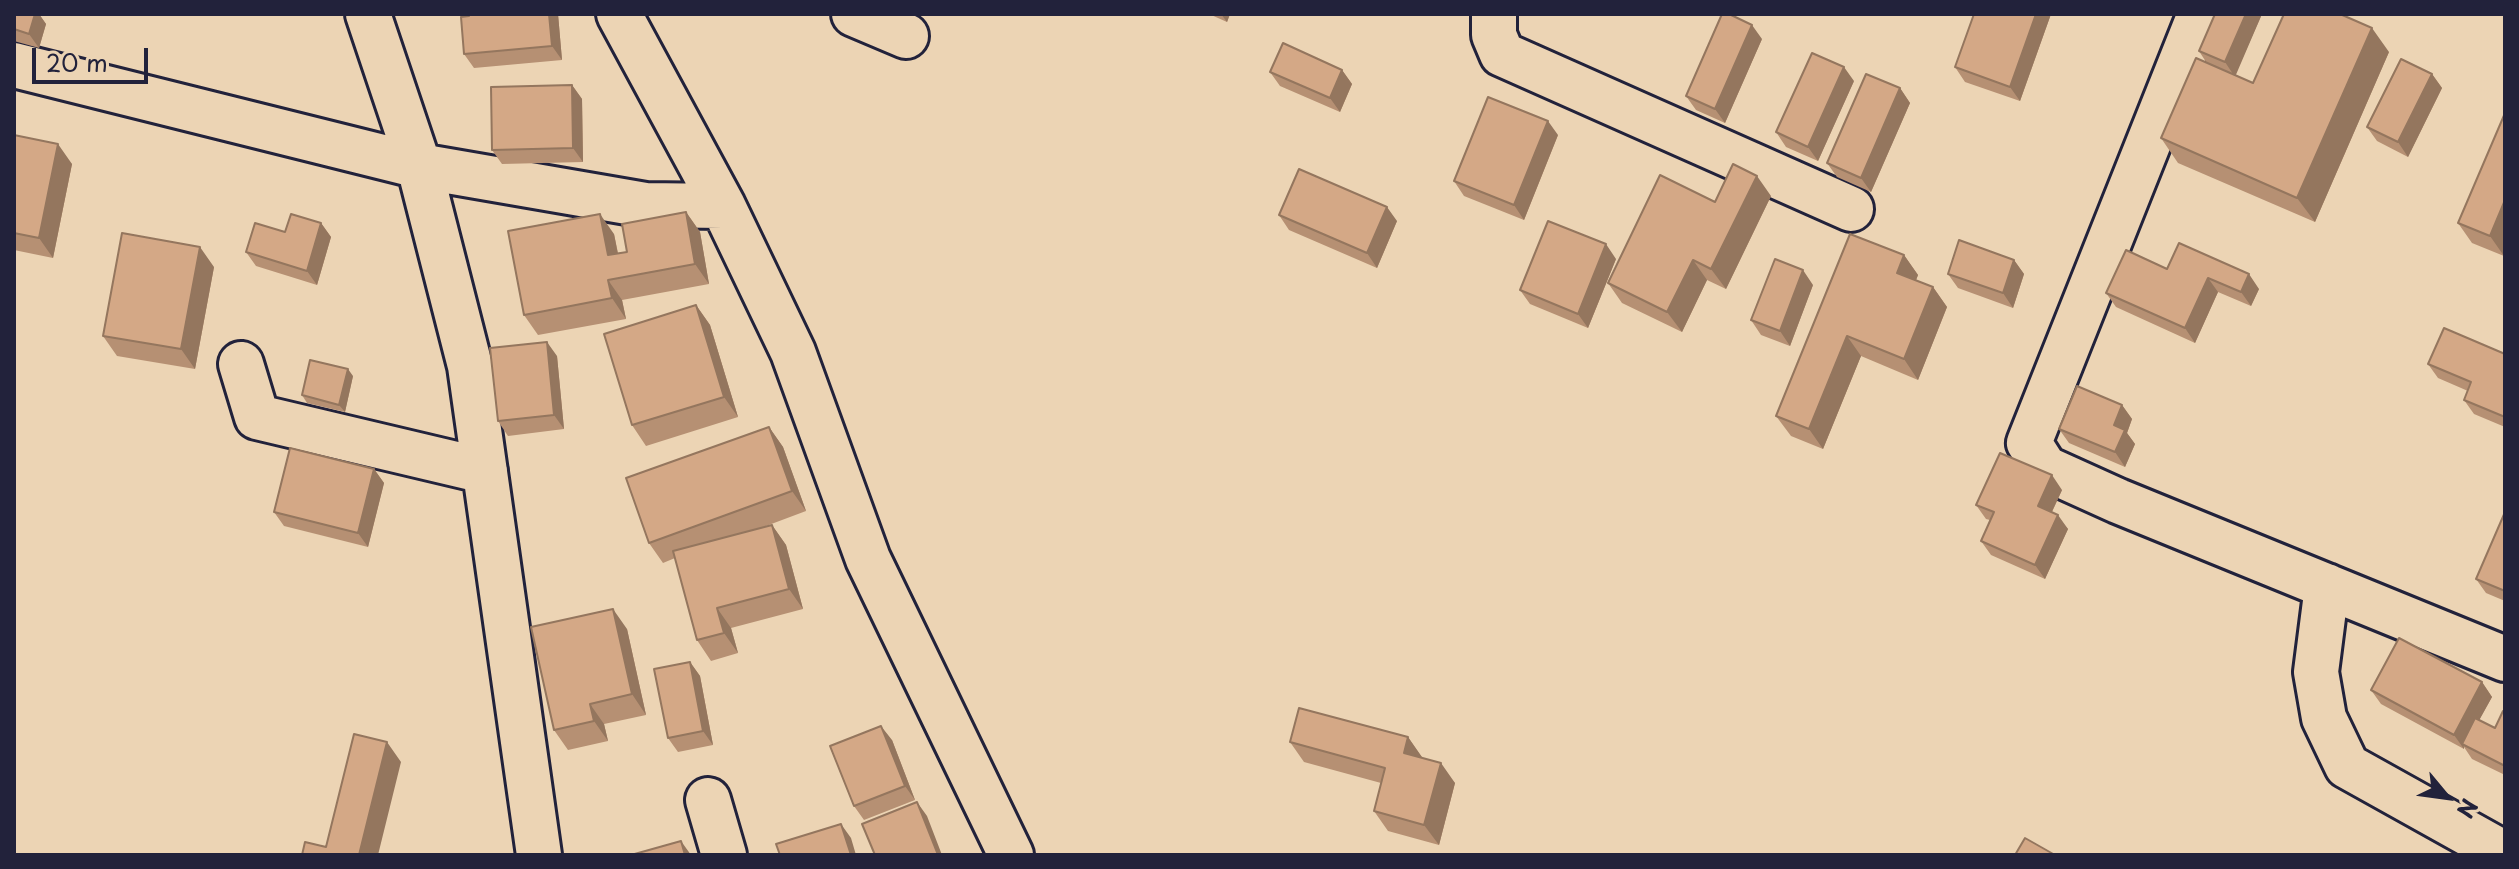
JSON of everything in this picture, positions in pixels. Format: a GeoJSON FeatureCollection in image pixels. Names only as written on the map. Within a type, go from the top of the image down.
{"type":"FeatureCollection","features":[{"type":"Feature","properties":{"kind":"street"},"geometry":{"type":"LineString","coordinates":[[368,14],[419,166],[470,366],[539,855]]}},
{"type":"Feature","properties":{"kind":"street"},"geometry":{"type":"LineString","coordinates":[[619,14],[723,206],[793,352],[868,559],[1011,855]]}},
{"type":"Feature","properties":{"kind":"street"},"geometry":{"type":"LineString","coordinates":[[854,14],[906,36]]}},
{"type":"Feature","properties":{"kind":"street"},"geometry":{"type":"LineString","coordinates":[[1494,14],[1494,35],[1502,54],[1851,209]]}},
{"type":"Feature","properties":{"kind":"street"},"geometry":{"type":"LineString","coordinates":[[2200,14],[2029,443],[2045,468],[2505,659]]}},
{"type":"Feature","properties":{"kind":"street"},"geometry":{"type":"LineString","coordinates":[[14,65],[419,166],[645,205],[723,206]]}},
{"type":"Feature","properties":{"kind":"street"},"geometry":{"type":"LineString","coordinates":[[241,364],[257,417],[485,471]]}},
{"type":"Feature","properties":{"kind":"street"},"geometry":{"type":"LineString","coordinates":[[2327,586],[2316,672],[2324,718],[2347,766],[2505,854]]}},
{"type":"Feature","properties":{"kind":"street"},"geometry":{"type":"LineString","coordinates":[[708,800],[724,855]]}},
{"type":"Feature","properties":{"kind":"building"},"geometry":{"type":"Polygon","coordinates":[[[14,14],[35,14],[29,34],[14,29],[14,14]]]}},
{"type":"Feature","properties":{"kind":"building"},"geometry":{"type":"Polygon","coordinates":[[[469,14],[549,14],[552,46],[464,54],[461,17],[469,14]]]}},
{"type":"Feature","properties":{"kind":"building"},"geometry":{"type":"Polygon","coordinates":[[[1722,14],[1729,14],[1752,25],[1715,109],[1686,96],[1722,14]]]}},
{"type":"Feature","properties":{"kind":"building"},"geometry":{"type":"Polygon","coordinates":[[[1974,14],[2036,14],[2010,87],[1955,67],[1974,14]]]}},
{"type":"Feature","properties":{"kind":"building"},"geometry":{"type":"Polygon","coordinates":[[[2215,14],[2246,14],[2225,62],[2199,51],[2215,14]]]}},
{"type":"Feature","properties":{"kind":"building"},"geometry":{"type":"Polygon","coordinates":[[[2284,14],[2340,14],[2372,28],[2297,198],[2161,138],[2196,58],[2253,83],[2284,14]]]}},
{"type":"Feature","properties":{"kind":"building"},"geometry":{"type":"Polygon","coordinates":[[[1283,43],[1342,70],[1330,98],[1270,72],[1283,43]]]}},
{"type":"Feature","properties":{"kind":"building"},"geometry":{"type":"Polygon","coordinates":[[[1812,53],[1844,67],[1808,147],[1776,132],[1812,53]]]}},
{"type":"Feature","properties":{"kind":"building"},"geometry":{"type":"Polygon","coordinates":[[[2401,59],[2432,74],[2398,142],[2367,127],[2401,59]]]}},
{"type":"Feature","properties":{"kind":"building"},"geometry":{"type":"Polygon","coordinates":[[[1866,74],[1900,88],[1861,178],[1827,163],[1866,74]]]}},
{"type":"Feature","properties":{"kind":"building"},"geometry":{"type":"Polygon","coordinates":[[[572,85],[573,148],[492,150],[491,87],[572,85]]]}},
{"type":"Feature","properties":{"kind":"building"},"geometry":{"type":"Polygon","coordinates":[[[1488,97],[1548,121],[1514,205],[1454,181],[1488,97]]]}},
{"type":"Feature","properties":{"kind":"building"},"geometry":{"type":"Polygon","coordinates":[[[2505,113],[2505,200],[2490,236],[2458,223],[2505,113]]]}},
{"type":"Feature","properties":{"kind":"building"},"geometry":{"type":"Polygon","coordinates":[[[14,135],[58,144],[39,238],[14,233],[14,135]]]}},
{"type":"Feature","properties":{"kind":"building"},"geometry":{"type":"Polygon","coordinates":[[[1733,164],[1757,176],[1711,269],[1693,260],[1667,312],[1608,283],[1660,175],[1715,202],[1733,164]]]}},
{"type":"Feature","properties":{"kind":"building"},"geometry":{"type":"Polygon","coordinates":[[[1299,169],[1387,207],[1367,253],[1279,215],[1299,169]]]}},
{"type":"Feature","properties":{"kind":"building"},"geometry":{"type":"Polygon","coordinates":[[[686,212],[695,264],[608,280],[612,298],[524,315],[508,231],[600,214],[608,255],[627,252],[622,224],[686,212]]]}},
{"type":"Feature","properties":{"kind":"building"},"geometry":{"type":"Polygon","coordinates":[[[291,214],[321,223],[307,271],[246,252],[255,223],[285,232],[291,214]]]}},
{"type":"Feature","properties":{"kind":"building"},"geometry":{"type":"Polygon","coordinates":[[[1548,221],[1606,244],[1578,314],[1520,290],[1548,221]]]}},
{"type":"Feature","properties":{"kind":"building"},"geometry":{"type":"Polygon","coordinates":[[[122,233],[200,247],[181,349],[103,336],[122,233]]]}},
{"type":"Feature","properties":{"kind":"building"},"geometry":{"type":"Polygon","coordinates":[[[1850,234],[1904,255],[1897,273],[1933,287],[1904,359],[1847,336],[1809,429],[1776,416],[1850,234]]]}},
{"type":"Feature","properties":{"kind":"building"},"geometry":{"type":"Polygon","coordinates":[[[1959,240],[2014,260],[2003,293],[1948,274],[1959,240]]]}},
{"type":"Feature","properties":{"kind":"building"},"geometry":{"type":"Polygon","coordinates":[[[2179,243],[2249,274],[2241,292],[2208,278],[2185,328],[2106,293],[2126,250],[2167,269],[2179,243]]]}},
{"type":"Feature","properties":{"kind":"building"},"geometry":{"type":"Polygon","coordinates":[[[1775,259],[1803,270],[1780,331],[1751,320],[1775,259]]]}},
{"type":"Feature","properties":{"kind":"building"},"geometry":{"type":"Polygon","coordinates":[[[696,305],[724,397],[632,425],[604,334],[696,305]]]}},
{"type":"Feature","properties":{"kind":"building"},"geometry":{"type":"Polygon","coordinates":[[[2444,328],[2505,354],[2505,417],[2464,400],[2471,382],[2428,364],[2444,328]]]}},
{"type":"Feature","properties":{"kind":"building"},"geometry":{"type":"Polygon","coordinates":[[[547,342],[554,415],[498,421],[490,348],[547,342]]]}},
{"type":"Feature","properties":{"kind":"building"},"geometry":{"type":"Polygon","coordinates":[[[310,360],[348,369],[339,405],[302,395],[310,360]]]}},
{"type":"Feature","properties":{"kind":"building"},"geometry":{"type":"Polygon","coordinates":[[[2077,386],[2122,405],[2114,425],[2125,430],[2115,452],[2059,429],[2077,386]]]}},
{"type":"Feature","properties":{"kind":"building"},"geometry":{"type":"Polygon","coordinates":[[[769,427],[792,491],[649,543],[626,478],[769,427]]]}},
{"type":"Feature","properties":{"kind":"building"},"geometry":{"type":"Polygon","coordinates":[[[290,448],[374,469],[358,533],[274,512],[290,448]]]}},
{"type":"Feature","properties":{"kind":"building"},"geometry":{"type":"Polygon","coordinates":[[[2000,453],[2052,475],[2038,506],[2058,515],[2035,565],[1981,541],[1994,512],[1976,505],[2000,453]]]}},
{"type":"Feature","properties":{"kind":"building"},"geometry":{"type":"Polygon","coordinates":[[[2505,512],[2505,591],[2476,579],[2505,512]]]}},
{"type":"Feature","properties":{"kind":"building"},"geometry":{"type":"Polygon","coordinates":[[[772,525],[789,589],[717,608],[724,633],[697,640],[673,551],[772,525]]]}},
{"type":"Feature","properties":{"kind":"building"},"geometry":{"type":"Polygon","coordinates":[[[613,609],[632,694],[590,704],[594,721],[554,730],[531,627],[613,609]]]}},
{"type":"Feature","properties":{"kind":"building"},"geometry":{"type":"Polygon","coordinates":[[[2399,638],[2482,682],[2454,735],[2371,690],[2399,638]]]}},
{"type":"Feature","properties":{"kind":"building"},"geometry":{"type":"Polygon","coordinates":[[[690,662],[703,731],[668,738],[654,669],[690,662]]]}},
{"type":"Feature","properties":{"kind":"building"},"geometry":{"type":"Polygon","coordinates":[[[1299,708],[1408,737],[1404,753],[1441,763],[1424,825],[1374,811],[1385,768],[1290,742],[1299,708]]]}},
{"type":"Feature","properties":{"kind":"building"},"geometry":{"type":"Polygon","coordinates":[[[2503,711],[2505,766],[2462,744],[2475,718],[2495,728],[2503,711]]]}},
{"type":"Feature","properties":{"kind":"building"},"geometry":{"type":"Polygon","coordinates":[[[881,726],[905,786],[854,806],[830,746],[881,726]]]}},
{"type":"Feature","properties":{"kind":"building"},"geometry":{"type":"Polygon","coordinates":[[[354,734],[387,742],[359,855],[302,855],[305,842],[326,847],[354,734]]]}},
{"type":"Feature","properties":{"kind":"building"},"geometry":{"type":"Polygon","coordinates":[[[917,802],[938,855],[875,855],[862,824],[917,802]]]}},
{"type":"Feature","properties":{"kind":"building"},"geometry":{"type":"Polygon","coordinates":[[[841,824],[851,855],[780,855],[776,844],[841,824]]]}},
{"type":"Feature","properties":{"kind":"building"},"geometry":{"type":"Polygon","coordinates":[[[2025,838],[2055,855],[2015,855],[2025,838]]]}},
{"type":"Feature","properties":{"kind":"building"},"geometry":{"type":"Polygon","coordinates":[[[681,841],[685,855],[631,855],[681,841]]]}}]}
